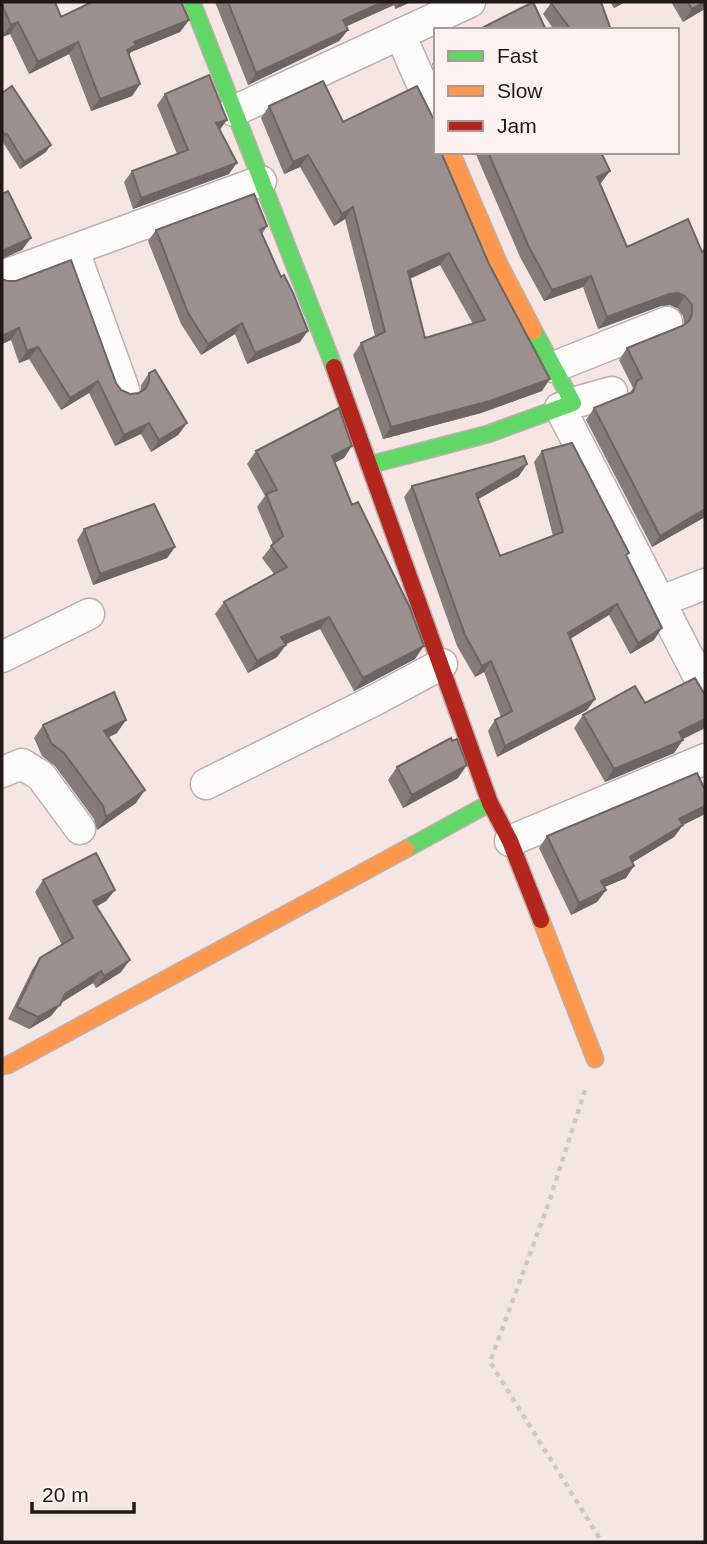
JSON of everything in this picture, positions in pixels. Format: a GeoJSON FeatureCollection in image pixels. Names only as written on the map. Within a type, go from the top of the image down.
{"type":"FeatureCollection","features":[{"type":"Feature","properties":{"kind":"street"},"geometry":{"type":"LineString","coordinates":[[192,2],[339,380],[490,803],[510,841],[595,1059]]}},
{"type":"Feature","properties":{"kind":"street"},"geometry":{"type":"LineString","coordinates":[[234,111],[470,2]]}},
{"type":"Feature","properties":{"kind":"street"},"geometry":{"type":"LineString","coordinates":[[400,34],[434,111]]}},
{"type":"Feature","properties":{"kind":"street"},"geometry":{"type":"LineString","coordinates":[[452,154],[500,266],[554,367],[566,406],[659,602],[676,628],[705,689]]}},
{"type":"Feature","properties":{"kind":"street"},"geometry":{"type":"LineString","coordinates":[[2,276],[261,181]]}},
{"type":"Feature","properties":{"kind":"street"},"geometry":{"type":"LineString","coordinates":[[75,251],[124,389]]}},
{"type":"Feature","properties":{"kind":"street"},"geometry":{"type":"LineString","coordinates":[[554,367],[667,322]]}},
{"type":"Feature","properties":{"kind":"street"},"geometry":{"type":"LineString","coordinates":[[369,465],[488,433],[612,392]]}},
{"type":"Feature","properties":{"kind":"street"},"geometry":{"type":"LineString","coordinates":[[659,602],[705,584]]}},
{"type":"Feature","properties":{"kind":"street"},"geometry":{"type":"LineString","coordinates":[[2,657],[89,614]]}},
{"type":"Feature","properties":{"kind":"street"},"geometry":{"type":"LineString","coordinates":[[206,784],[442,664]]}},
{"type":"Feature","properties":{"kind":"street"},"geometry":{"type":"LineString","coordinates":[[510,841],[705,759]]}},
{"type":"Feature","properties":{"kind":"street"},"geometry":{"type":"LineString","coordinates":[[2,772],[22,764],[37,771],[80,829]]}},
{"type":"Feature","properties":{"kind":"street"},"geometry":{"type":"LineString","coordinates":[[2,1066],[490,803]]}},
{"type":"Feature","properties":{"kind":"path"},"geometry":{"type":"LineString","coordinates":[[595,1059],[548,1205],[490,1362],[602,1542]]}},
{"type":"Feature","properties":{"kind":"building"},"geometry":{"type":"Polygon","coordinates":[[[2,2],[55,2],[61,17],[92,2],[181,2],[189,20],[134,42],[136,45],[127,50],[140,84],[100,99],[78,42],[38,62],[18,22],[11,25],[2,2]]]}},
{"type":"Feature","properties":{"kind":"building"},"geometry":{"type":"Polygon","coordinates":[[[228,2],[383,2],[343,20],[348,30],[256,73],[228,2]]]}},
{"type":"Feature","properties":{"kind":"building"},"geometry":{"type":"Polygon","coordinates":[[[533,2],[545,28],[482,28],[533,2]]]}},
{"type":"Feature","properties":{"kind":"building"},"geometry":{"type":"Polygon","coordinates":[[[601,2],[610,28],[570,28],[551,3],[601,2]]]}},
{"type":"Feature","properties":{"kind":"building"},"geometry":{"type":"Polygon","coordinates":[[[688,2],[705,2],[692,9],[688,2]]]}},
{"type":"Feature","properties":{"kind":"building"},"geometry":{"type":"Polygon","coordinates":[[[209,75],[227,120],[216,123],[237,163],[141,198],[132,171],[188,150],[165,94],[209,75]]]}},
{"type":"Feature","properties":{"kind":"building"},"geometry":{"type":"Polygon","coordinates":[[[323,81],[343,122],[417,86],[434,118],[434,154],[442,154],[489,264],[550,379],[490,401],[391,427],[361,343],[385,332],[353,207],[342,214],[308,155],[293,162],[269,106],[323,81]],[[449,253],[408,271],[425,338],[485,320],[449,253]]]}},
{"type":"Feature","properties":{"kind":"building"},"geometry":{"type":"Polygon","coordinates":[[[12,86],[51,145],[24,162],[7,134],[2,131],[2,93],[12,86]]]}},
{"type":"Feature","properties":{"kind":"building"},"geometry":{"type":"Polygon","coordinates":[[[489,154],[602,154],[610,171],[597,177],[627,247],[688,219],[702,252],[705,250],[705,509],[660,536],[594,408],[633,392],[637,381],[642,378],[627,348],[682,326],[689,321],[692,305],[685,296],[678,293],[669,294],[607,317],[591,276],[552,290],[528,245],[489,154]]]}},
{"type":"Feature","properties":{"kind":"building"},"geometry":{"type":"Polygon","coordinates":[[[8,191],[31,238],[2,251],[2,194],[8,191]]]}},
{"type":"Feature","properties":{"kind":"building"},"geometry":{"type":"Polygon","coordinates":[[[254,194],[267,226],[260,230],[281,277],[284,275],[293,293],[308,331],[255,353],[242,323],[208,344],[188,313],[156,230],[254,194]]]}},
{"type":"Feature","properties":{"kind":"building"},"geometry":{"type":"Polygon","coordinates":[[[71,260],[116,383],[121,390],[130,394],[139,393],[146,388],[149,373],[155,370],[187,423],[159,440],[149,423],[124,435],[98,381],[70,398],[38,347],[27,351],[19,328],[2,336],[2,279],[16,281],[71,260]]]}},
{"type":"Feature","properties":{"kind":"building"},"geometry":{"type":"Polygon","coordinates":[[[339,408],[352,446],[332,456],[352,505],[358,502],[410,608],[424,646],[363,678],[329,617],[281,637],[286,645],[257,661],[224,602],[287,567],[271,546],[283,536],[266,494],[277,490],[256,451],[339,408]]]}},
{"type":"Feature","properties":{"kind":"building"},"geometry":{"type":"Polygon","coordinates":[[[572,443],[629,553],[626,555],[662,628],[638,643],[617,604],[568,633],[595,699],[505,746],[495,720],[512,711],[491,661],[482,666],[465,635],[412,486],[524,456],[527,464],[476,494],[500,556],[563,532],[542,451],[572,443]]]}},
{"type":"Feature","properties":{"kind":"building"},"geometry":{"type":"Polygon","coordinates":[[[154,504],[175,547],[100,574],[84,529],[154,504]]]}},
{"type":"Feature","properties":{"kind":"building"},"geometry":{"type":"Polygon","coordinates":[[[695,678],[705,695],[705,719],[679,732],[683,740],[614,769],[583,715],[635,686],[645,703],[695,678]]]}},
{"type":"Feature","properties":{"kind":"building"},"geometry":{"type":"Polygon","coordinates":[[[114,692],[126,720],[104,731],[145,790],[106,817],[103,806],[64,753],[51,743],[43,725],[114,692]]]}},
{"type":"Feature","properties":{"kind":"building"},"geometry":{"type":"Polygon","coordinates":[[[451,738],[452,741],[457,739],[467,765],[412,795],[397,767],[451,738]]]}},
{"type":"Feature","properties":{"kind":"building"},"geometry":{"type":"Polygon","coordinates":[[[697,773],[705,790],[705,806],[679,819],[683,825],[630,857],[634,866],[601,881],[606,890],[579,903],[547,836],[697,773]]]}},
{"type":"Feature","properties":{"kind":"building"},"geometry":{"type":"Polygon","coordinates":[[[96,853],[115,890],[93,901],[130,960],[104,976],[101,971],[65,994],[60,1005],[38,1017],[17,1007],[40,958],[73,938],[43,880],[96,853]]]}},
{"type":"Feature","properties":{"kind":"traffic: fast"},"geometry":{"type":"LineString","coordinates":[[192,2],[334,367]]}},
{"type":"Feature","properties":{"kind":"traffic: fast"},"geometry":{"type":"LineString","coordinates":[[369,465],[488,434],[573,403],[534,331]]}},
{"type":"Feature","properties":{"kind":"traffic: fast"},"geometry":{"type":"LineString","coordinates":[[406,849],[490,803]]}},
{"type":"Feature","properties":{"kind":"traffic: slow"},"geometry":{"type":"LineString","coordinates":[[452,154],[500,266],[534,331]]}},
{"type":"Feature","properties":{"kind":"traffic: slow"},"geometry":{"type":"LineString","coordinates":[[2,1066],[406,849]]}},
{"type":"Feature","properties":{"kind":"traffic: slow"},"geometry":{"type":"LineString","coordinates":[[541,920],[595,1059]]}},
{"type":"Feature","properties":{"kind":"traffic: jam"},"geometry":{"type":"LineString","coordinates":[[334,367],[490,803],[510,841],[541,920]]}}]}
